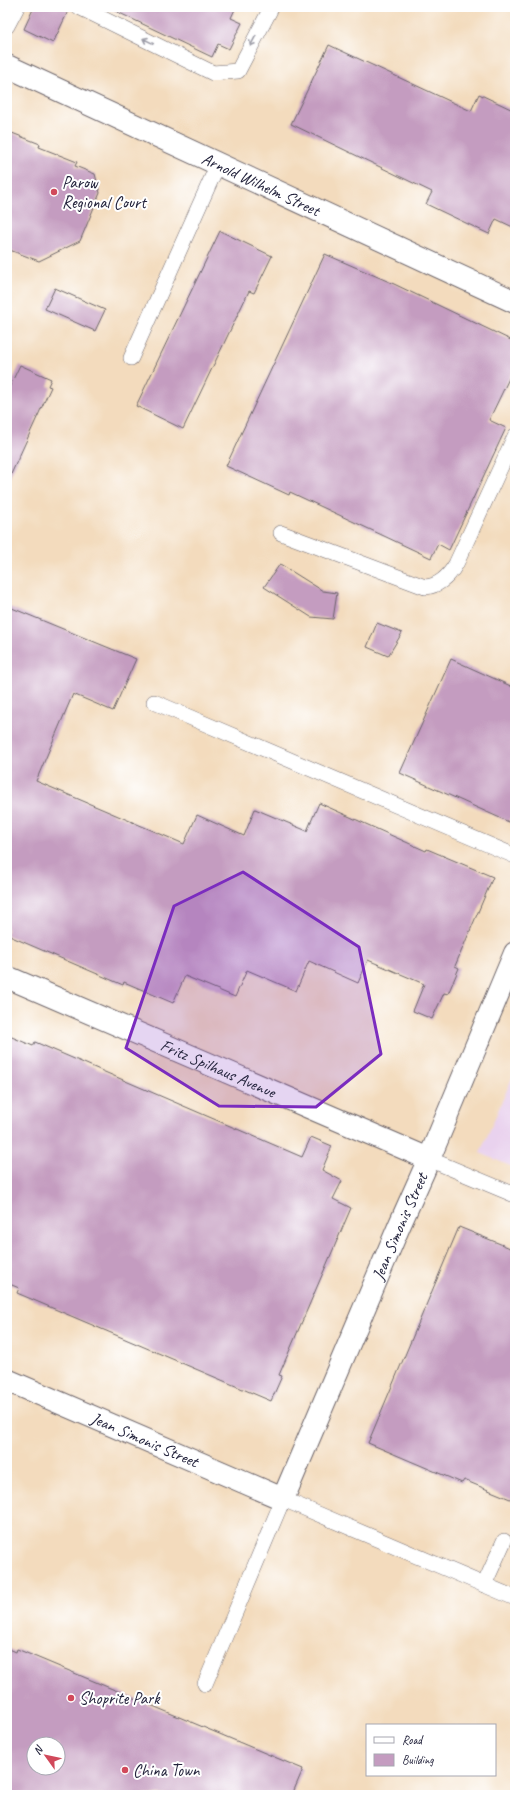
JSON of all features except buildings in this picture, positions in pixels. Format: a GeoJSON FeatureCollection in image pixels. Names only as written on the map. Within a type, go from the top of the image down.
{"type":"FeatureCollection","features":[{"type":"Feature","properties":{"kind":"street","name":"Arnold Wilhelm Street"},"geometry":{"type":"LineString","coordinates":[[7,66],[515,302]]}},
{"type":"Feature","properties":{"kind":"street","name":"Jean Simonis Street"},"geometry":{"type":"LineString","coordinates":[[7,1380],[283,1499],[400,1224],[430,1159],[515,953]]}},
{"type":"Feature","properties":{"kind":"street","name":"Fritz Spilhaus Avenue"},"geometry":{"type":"LineString","coordinates":[[7,978],[430,1159]]}},
{"type":"Feature","properties":{"kind":"lane"},"geometry":{"type":"LineString","coordinates":[[7,26],[17,7]]}},
{"type":"Feature","properties":{"kind":"lane"},"geometry":{"type":"LineString","coordinates":[[79,7],[213,73],[238,71],[270,10],[269,7]]}},
{"type":"Feature","properties":{"kind":"lane"},"geometry":{"type":"LineString","coordinates":[[131,358],[218,164]]}},
{"type":"Feature","properties":{"kind":"lane"},"geometry":{"type":"LineString","coordinates":[[281,533],[425,587],[433,587],[446,579],[456,564],[515,436]]}},
{"type":"Feature","properties":{"kind":"lane"},"geometry":{"type":"LineString","coordinates":[[154,702],[515,856]]}},
{"type":"Feature","properties":{"kind":"lane"},"geometry":{"type":"LineString","coordinates":[[430,1159],[515,1195]]}},
{"type":"Feature","properties":{"kind":"lane"},"geometry":{"type":"LineString","coordinates":[[205,1684],[283,1499]]}},
{"type":"Feature","properties":{"kind":"lane","name":"Jean Simonis Street"},"geometry":{"type":"LineString","coordinates":[[283,1499],[515,1598]]}},
{"type":"Feature","properties":{"kind":"lane"},"geometry":{"type":"LineString","coordinates":[[484,1585],[504,1541]]}},
{"type":"Feature","properties":{"kind":"highlighted area"},"geometry":{"type":"Polygon","coordinates":[[[243,872],[359,947],[381,1054],[316,1107],[219,1106],[126,1048],[174,906],[243,872]]]}},
{"type":"Feature","properties":{"kind":"shaded area"},"geometry":{"type":"Polygon","coordinates":[[[515,1071],[515,1168],[480,1153],[515,1071]]]}},
{"type":"Feature","properties":{"kind":"place","name":"Parow Regional Court"},"geometry":{"type":"Point","coordinates":[54,192]}},
{"type":"Feature","properties":{"kind":"place","name":"Shoprite Park"},"geometry":{"type":"Point","coordinates":[71,1698]}},
{"type":"Feature","properties":{"kind":"place","name":"China Town"},"geometry":{"type":"Point","coordinates":[125,1770]}}]}
